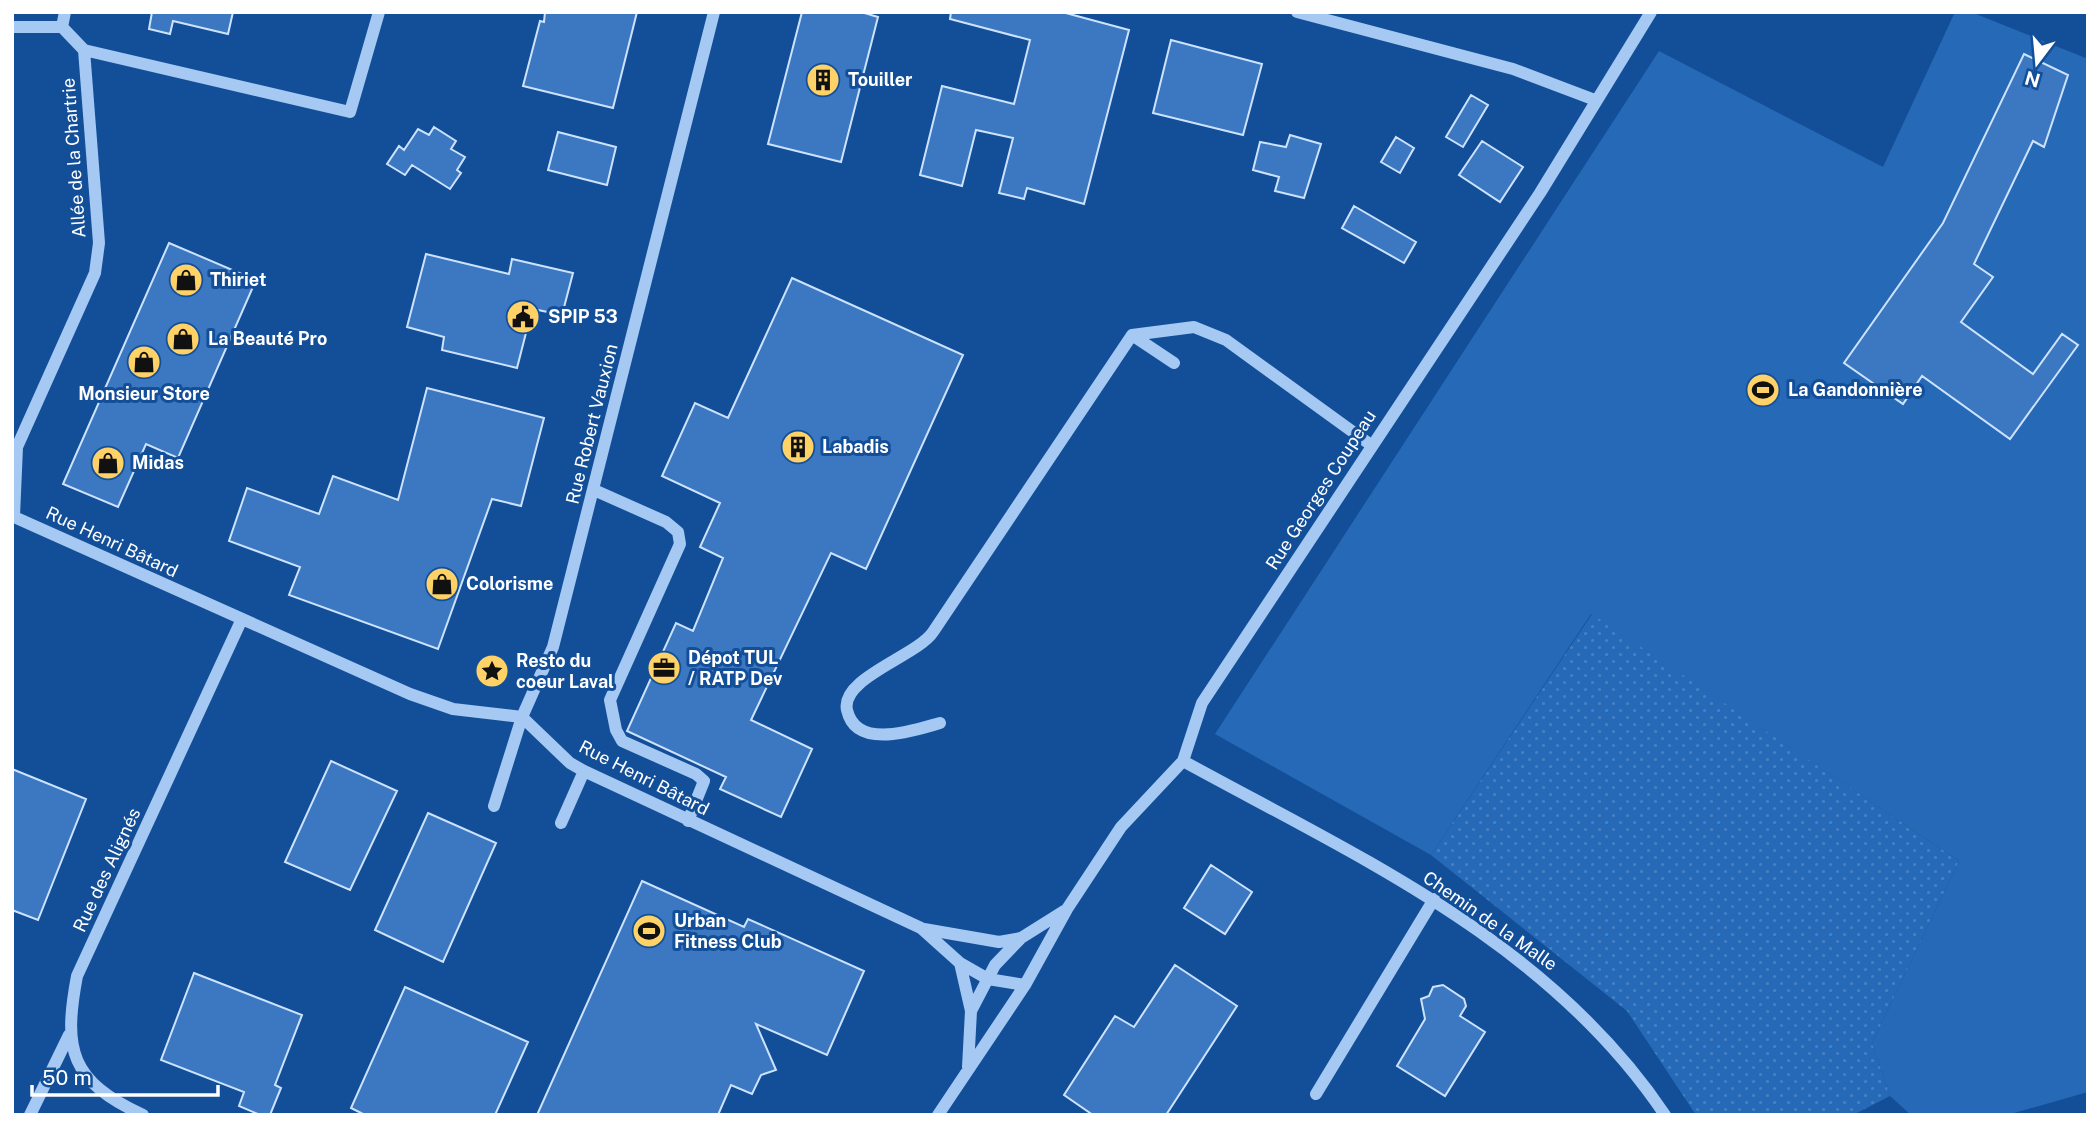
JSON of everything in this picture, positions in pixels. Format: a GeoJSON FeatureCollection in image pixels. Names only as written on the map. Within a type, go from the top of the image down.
{"type":"FeatureCollection","features":[{"type":"Feature","properties":{"kind":"street"},"geometry":{"type":"LineString","coordinates":[[62,27],[65,12]]}},
{"type":"Feature","properties":{"kind":"street"},"geometry":{"type":"LineString","coordinates":[[12,27],[62,27],[84,50],[350,112],[379,12]]}},
{"type":"Feature","properties":{"kind":"street","name":"Rue Robert Vauxion"},"geometry":{"type":"LineString","coordinates":[[494,806],[522,717],[553,648],[714,12]]}},
{"type":"Feature","properties":{"kind":"street"},"geometry":{"type":"LineString","coordinates":[[1297,12],[1513,69],[1595,100]]}},
{"type":"Feature","properties":{"kind":"street","name":"Rue Georges Coupeau"},"geometry":{"type":"LineString","coordinates":[[1024,985],[1067,909],[1121,827],[1183,761],[1202,703],[1540,193],[1651,12]]}},
{"type":"Feature","properties":{"kind":"street","name":"Allée de la Chartrie"},"geometry":{"type":"LineString","coordinates":[[15,449],[95,273],[99,243],[84,50]]}},
{"type":"Feature","properties":{"kind":"street"},"geometry":{"type":"LineString","coordinates":[[940,723],[894,736],[876,735],[852,721],[847,710],[847,697],[859,682],[926,643],[1132,335],[1194,327],[1226,340],[1371,445]]}},
{"type":"Feature","properties":{"kind":"street"},"geometry":{"type":"LineString","coordinates":[[1132,335],[1174,363]]}},
{"type":"Feature","properties":{"kind":"street"},"geometry":{"type":"LineString","coordinates":[[13,516],[15,449]]}},
{"type":"Feature","properties":{"kind":"street"},"geometry":{"type":"LineString","coordinates":[[594,490],[666,522],[678,532],[680,544],[610,700],[622,741],[695,774],[704,781],[688,821]]}},
{"type":"Feature","properties":{"kind":"street","name":"Rue Henri Bâtard"},"geometry":{"type":"LineString","coordinates":[[13,516],[241,621],[410,694],[453,709],[522,717],[570,763],[584,771],[921,928],[960,963],[988,979],[1024,985]]}},
{"type":"Feature","properties":{"kind":"street","name":"Rue des Alignés"},"geometry":{"type":"LineString","coordinates":[[143,1115],[116,1102],[87,1076],[77,1061],[69,1035],[77,976],[241,621]]}},
{"type":"Feature","properties":{"kind":"street","name":"Chemin de la Malle"},"geometry":{"type":"LineString","coordinates":[[1183,761],[1434,899],[1572,1003],[1628,1062],[1665,1115]]}},
{"type":"Feature","properties":{"kind":"street"},"geometry":{"type":"LineString","coordinates":[[561,823],[584,771]]}},
{"type":"Feature","properties":{"kind":"street"},"geometry":{"type":"LineString","coordinates":[[1316,1094],[1434,899]]}},
{"type":"Feature","properties":{"kind":"street"},"geometry":{"type":"LineString","coordinates":[[971,1011],[1001,957],[1021,938],[1067,909]]}},
{"type":"Feature","properties":{"kind":"street"},"geometry":{"type":"LineString","coordinates":[[921,928],[981,941],[1021,938]]}},
{"type":"Feature","properties":{"kind":"street"},"geometry":{"type":"LineString","coordinates":[[960,963],[971,1011],[968,1068]]}},
{"type":"Feature","properties":{"kind":"street"},"geometry":{"type":"LineString","coordinates":[[939,1115],[1024,985]]}},
{"type":"Feature","properties":{"kind":"street"},"geometry":{"type":"LineString","coordinates":[[30,1115],[69,1035]]}},
{"type":"Feature","properties":{"kind":"shaded area","name":"La Gandonnière"},"geometry":{"type":"Polygon","coordinates":[[[1955,12],[1971,12],[2088,59],[2088,1092],[2007,1115],[1911,1115],[1890,1096],[1872,1043],[1959,861],[1591,614],[1431,855],[1215,734],[1659,51],[1883,167],[1955,12]]]}},
{"type":"Feature","properties":{"kind":"shaded area"},"geometry":{"type":"Polygon","coordinates":[[[1592,614],[1959,861],[1872,1043],[1890,1096],[1853,1115],[1696,1115],[1627,1011],[1431,855],[1592,614]]]}},
{"type":"Feature","properties":{"kind":"building"},"geometry":{"type":"Polygon","coordinates":[[[152,12],[233,12],[228,34],[173,21],[170,34],[149,29],[152,12]]]}},
{"type":"Feature","properties":{"kind":"building"},"geometry":{"type":"Polygon","coordinates":[[[545,12],[637,12],[613,108],[523,86],[540,21],[544,22],[545,12]]]}},
{"type":"Feature","properties":{"kind":"building","name":"Touiller"},"geometry":{"type":"Polygon","coordinates":[[[802,12],[861,12],[878,17],[841,162],[768,144],[802,12]]]}},
{"type":"Feature","properties":{"kind":"building"},"geometry":{"type":"Polygon","coordinates":[[[951,12],[1062,12],[1129,30],[1084,204],[1027,188],[1024,199],[999,193],[1013,138],[976,130],[962,186],[920,175],[942,86],[1014,104],[1030,40],[950,19],[951,12]]]}},
{"type":"Feature","properties":{"kind":"building"},"geometry":{"type":"Polygon","coordinates":[[[1171,40],[1262,64],[1243,135],[1153,113],[1171,40]]]}},
{"type":"Feature","properties":{"kind":"building"},"geometry":{"type":"Polygon","coordinates":[[[2024,54],[2068,75],[2044,147],[2033,141],[1974,264],[1993,277],[1961,322],[2033,374],[2062,334],[2078,345],[2010,439],[1922,376],[1903,404],[1844,363],[1943,223],[2024,54]]]}},
{"type":"Feature","properties":{"kind":"building"},"geometry":{"type":"Polygon","coordinates":[[[1471,95],[1488,105],[1463,147],[1446,137],[1471,95]]]}},
{"type":"Feature","properties":{"kind":"building"},"geometry":{"type":"Polygon","coordinates":[[[434,127],[456,141],[451,149],[465,157],[457,170],[461,173],[450,189],[412,165],[405,175],[387,164],[399,146],[404,150],[418,129],[429,135],[434,127]]]}},
{"type":"Feature","properties":{"kind":"building"},"geometry":{"type":"Polygon","coordinates":[[[558,132],[616,147],[607,185],[548,170],[558,132]]]}},
{"type":"Feature","properties":{"kind":"building"},"geometry":{"type":"Polygon","coordinates":[[[1290,135],[1321,144],[1304,198],[1275,191],[1279,177],[1253,170],[1260,142],[1286,147],[1290,135]]]}},
{"type":"Feature","properties":{"kind":"building"},"geometry":{"type":"Polygon","coordinates":[[[1396,137],[1414,148],[1400,173],[1381,162],[1396,137]]]}},
{"type":"Feature","properties":{"kind":"building"},"geometry":{"type":"Polygon","coordinates":[[[1482,141],[1523,167],[1500,202],[1459,175],[1482,141]]]}},
{"type":"Feature","properties":{"kind":"building"},"geometry":{"type":"Polygon","coordinates":[[[1354,206],[1416,242],[1404,263],[1342,228],[1354,206]]]}},
{"type":"Feature","properties":{"kind":"building"},"geometry":{"type":"Polygon","coordinates":[[[169,243],[256,280],[178,458],[146,444],[118,507],[63,484],[169,243]]]}},
{"type":"Feature","properties":{"kind":"building"},"geometry":{"type":"Polygon","coordinates":[[[426,254],[509,274],[512,259],[573,273],[562,315],[538,310],[535,326],[528,325],[517,368],[442,350],[444,337],[407,327],[426,254]]]}},
{"type":"Feature","properties":{"kind":"building","name":"Labadis"},"geometry":{"type":"Polygon","coordinates":[[[792,278],[963,355],[866,569],[831,553],[751,720],[812,749],[781,817],[720,789],[726,777],[627,731],[676,623],[693,631],[723,558],[700,547],[720,503],[662,476],[695,403],[728,418],[792,278]]]}},
{"type":"Feature","properties":{"kind":"building"},"geometry":{"type":"Polygon","coordinates":[[[427,388],[544,418],[521,506],[492,499],[438,649],[289,595],[300,567],[229,541],[247,488],[319,514],[333,476],[398,500],[427,388]]]}},
{"type":"Feature","properties":{"kind":"building"},"geometry":{"type":"Polygon","coordinates":[[[331,761],[397,791],[350,890],[285,862],[331,761]]]}},
{"type":"Feature","properties":{"kind":"building"},"geometry":{"type":"Polygon","coordinates":[[[12,769],[86,799],[38,920],[12,910],[12,769]]]}},
{"type":"Feature","properties":{"kind":"building"},"geometry":{"type":"Polygon","coordinates":[[[428,813],[496,843],[443,962],[375,930],[428,813]]]}},
{"type":"Feature","properties":{"kind":"building"},"geometry":{"type":"Polygon","coordinates":[[[1211,865],[1252,892],[1225,934],[1184,908],[1211,865]]]}},
{"type":"Feature","properties":{"kind":"building"},"geometry":{"type":"Polygon","coordinates":[[[642,881],[744,927],[748,919],[864,971],[827,1055],[756,1024],[776,1070],[761,1075],[752,1094],[731,1085],[718,1115],[537,1115],[642,881]]]}},
{"type":"Feature","properties":{"kind":"building"},"geometry":{"type":"Polygon","coordinates":[[[1175,965],[1237,1006],[1166,1115],[1093,1115],[1064,1095],[1115,1016],[1134,1027],[1175,965]]]}},
{"type":"Feature","properties":{"kind":"building"},"geometry":{"type":"Polygon","coordinates":[[[194,973],[302,1015],[275,1085],[281,1088],[270,1115],[260,1115],[239,1106],[244,1092],[161,1060],[194,973]]]}},
{"type":"Feature","properties":{"kind":"building"},"geometry":{"type":"Polygon","coordinates":[[[1443,985],[1464,999],[1466,1006],[1460,1016],[1485,1032],[1445,1096],[1397,1066],[1425,1019],[1421,999],[1429,996],[1433,987],[1443,985]]]}},
{"type":"Feature","properties":{"kind":"building"},"geometry":{"type":"Polygon","coordinates":[[[405,987],[528,1042],[495,1115],[365,1115],[351,1108],[405,987]]]}},
{"type":"Feature","properties":{"kind":"place","name":"Touiller"},"geometry":{"type":"Point","coordinates":[823,80]}},
{"type":"Feature","properties":{"kind":"place","name":"Thiriet"},"geometry":{"type":"Point","coordinates":[186,280]}},
{"type":"Feature","properties":{"kind":"place","name":"SPIP 53"},"geometry":{"type":"Point","coordinates":[523,317]}},
{"type":"Feature","properties":{"kind":"place","name":"La Beauté Pro"},"geometry":{"type":"Point","coordinates":[183,339]}},
{"type":"Feature","properties":{"kind":"place","name":"Monsieur Store"},"geometry":{"type":"Point","coordinates":[144,362]}},
{"type":"Feature","properties":{"kind":"place","name":"La Gandonnière"},"geometry":{"type":"Point","coordinates":[1763,390]}},
{"type":"Feature","properties":{"kind":"place","name":"Labadis"},"geometry":{"type":"Point","coordinates":[798,447]}},
{"type":"Feature","properties":{"kind":"place","name":"Midas"},"geometry":{"type":"Point","coordinates":[108,463]}},
{"type":"Feature","properties":{"kind":"place","name":"Colorisme"},"geometry":{"type":"Point","coordinates":[442,584]}},
{"type":"Feature","properties":{"kind":"place","name":"Dépot TUL / RATP Dev"},"geometry":{"type":"Point","coordinates":[664,668]}},
{"type":"Feature","properties":{"kind":"place","name":"Resto du coeur Laval"},"geometry":{"type":"Point","coordinates":[492,671]}},
{"type":"Feature","properties":{"kind":"place","name":"Urban Fitness Club"},"geometry":{"type":"Point","coordinates":[649,931]}}]}
